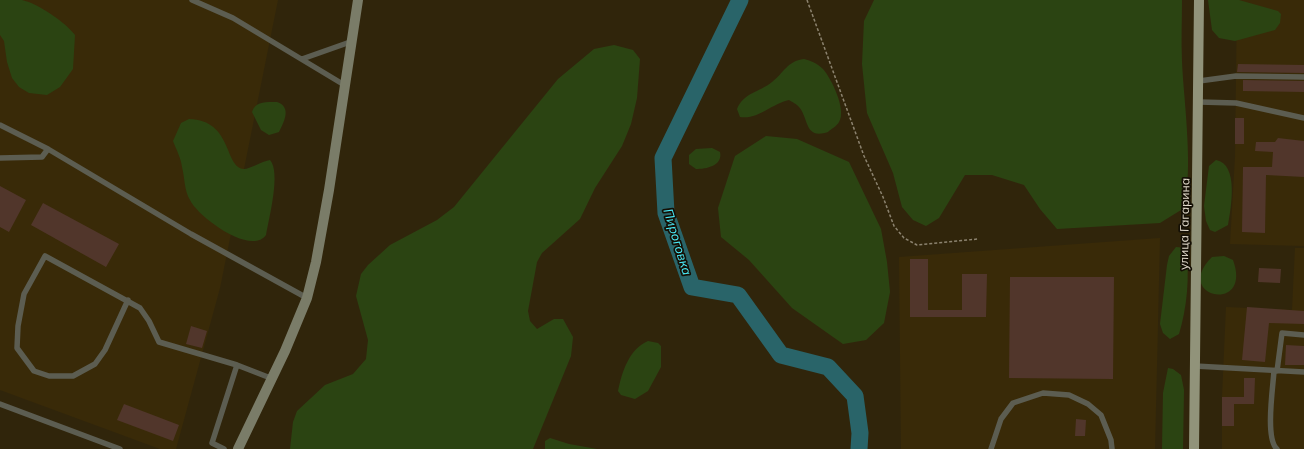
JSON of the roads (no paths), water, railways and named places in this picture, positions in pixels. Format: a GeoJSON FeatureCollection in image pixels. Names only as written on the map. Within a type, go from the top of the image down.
{"type":"FeatureCollection","features":[{"type":"Feature","properties":{"kind":"main road"},"geometry":{"type":"LineString","coordinates":[[238,449],[273,379],[307,298],[316,262],[329,190],[353,41],[358,0]]}},
{"type":"Feature","properties":{"kind":"main road","name":"улица Гагарина"},"geometry":{"type":"LineString","coordinates":[[1194,449],[1200,0]]}},
{"type":"Feature","properties":{"kind":"lane"},"geometry":{"type":"LineString","coordinates":[[192,0],[234,18],[346,86]]}},
{"type":"Feature","properties":{"kind":"lane"},"geometry":{"type":"LineString","coordinates":[[302,59],[353,41]]}},
{"type":"Feature","properties":{"kind":"lane"},"geometry":{"type":"LineString","coordinates":[[1199,81],[1236,76],[1304,77]]}},
{"type":"Feature","properties":{"kind":"lane"},"geometry":{"type":"LineString","coordinates":[[1199,102],[1236,102],[1304,118]]}},
{"type":"Feature","properties":{"kind":"lane"},"geometry":{"type":"LineString","coordinates":[[0,125],[48,149],[191,234],[307,298]]}},
{"type":"Feature","properties":{"kind":"lane"},"geometry":{"type":"LineString","coordinates":[[0,158],[42,157],[48,149]]}},
{"type":"Feature","properties":{"kind":"lane"},"geometry":{"type":"LineString","coordinates":[[128,300],[105,350],[95,364],[73,376],[49,376],[34,371],[17,348],[18,326],[24,294],[44,256],[128,300],[140,308],[149,320],[159,342],[237,365],[273,379]]}},
{"type":"Feature","properties":{"kind":"lane"},"geometry":{"type":"LineString","coordinates":[[1277,449],[1272,439],[1271,425],[1276,371],[1282,333],[1304,335]]}},
{"type":"Feature","properties":{"kind":"lane"},"geometry":{"type":"LineString","coordinates":[[224,449],[212,443],[237,365]]}},
{"type":"Feature","properties":{"kind":"lane"},"geometry":{"type":"LineString","coordinates":[[1195,366],[1304,372]]}},
{"type":"Feature","properties":{"kind":"lane"},"geometry":{"type":"LineString","coordinates":[[991,449],[1001,419],[1014,403],[1042,393],[1069,396],[1088,404],[1101,415],[1111,440],[1112,449]]}},
{"type":"Feature","properties":{"kind":"lane"},"geometry":{"type":"LineString","coordinates":[[0,404],[120,449]]}},
{"type":"Feature","properties":{"kind":"waterway","name":"Пироговка"},"geometry":{"type":"LineString","coordinates":[[740,0],[663,158],[666,213],[692,287],[738,295],[781,355],[828,367],[855,396],[860,433],[859,449]]}}]}
